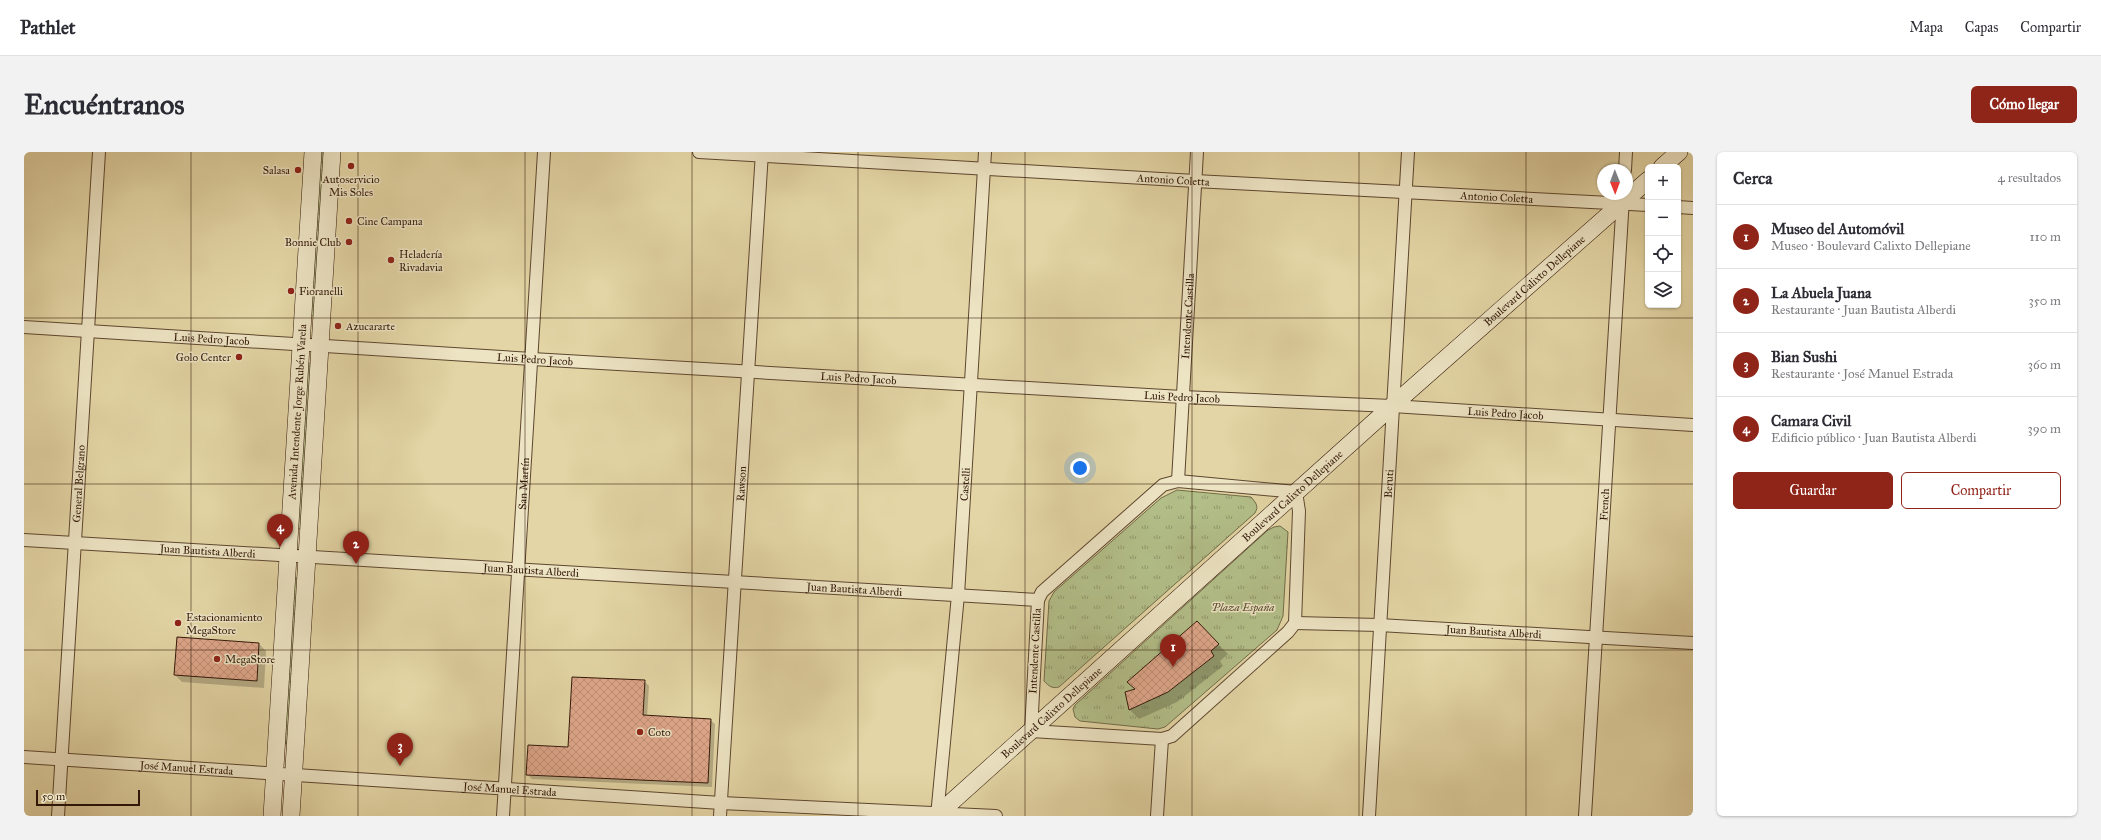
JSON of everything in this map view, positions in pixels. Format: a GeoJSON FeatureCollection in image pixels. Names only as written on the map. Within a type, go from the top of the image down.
{"type":"FeatureCollection","features":[{"type":"Feature","properties":{"kind":"main road","name":"Avenida Intendente Jorge Rubén Varela"},"geometry":{"type":"LineString","coordinates":[[272,816],[314,152]]}},
{"type":"Feature","properties":{"kind":"main road","name":"Avenida Intendente Jorge Rubén Varela"},"geometry":{"type":"LineString","coordinates":[[291,816],[332,152]]}},
{"type":"Feature","properties":{"kind":"main road"},"geometry":{"type":"LineString","coordinates":[[1665,164],[1679,152]]}},
{"type":"Feature","properties":{"kind":"main road","name":"Boulevard Calixto Dellepiane"},"geometry":{"type":"LineString","coordinates":[[1633,191],[1645,182]]}},
{"type":"Feature","properties":{"kind":"main road","name":"Boulevard Calixto Dellepiane"},"geometry":{"type":"LineString","coordinates":[[935,815],[1031,731],[1621,200]]}},
{"type":"Feature","properties":{"kind":"street","name":"General Belgrano"},"geometry":{"type":"LineString","coordinates":[[58,816],[100,152]]}},
{"type":"Feature","properties":{"kind":"street","name":"San Martín"},"geometry":{"type":"LineString","coordinates":[[504,816],[544,152]]}},
{"type":"Feature","properties":{"kind":"street","name":"Antonio Coletta"},"geometry":{"type":"LineString","coordinates":[[699,152],[762,154],[984,169],[1405,192],[1597,197]]}},
{"type":"Feature","properties":{"kind":"street","name":"Castelli"},"geometry":{"type":"LineString","coordinates":[[935,815],[958,595],[985,152]]}},
{"type":"Feature","properties":{"kind":"street","name":"Intendente Castilla"},"geometry":{"type":"LineString","coordinates":[[1178,481],[1197,152]]}},
{"type":"Feature","properties":{"kind":"street","name":"Beruti"},"geometry":{"type":"LineString","coordinates":[[1368,816],[1408,152]]}},
{"type":"Feature","properties":{"kind":"street"},"geometry":{"type":"LineString","coordinates":[[1625,164],[1626,152]]}},
{"type":"Feature","properties":{"kind":"street","name":"Rawson"},"geometry":{"type":"LineString","coordinates":[[720,816],[762,154]]}},
{"type":"Feature","properties":{"kind":"street","name":"French"},"geometry":{"type":"LineString","coordinates":[[1585,816],[1623,200]]}},
{"type":"Feature","properties":{"kind":"street","name":"Antonio Coletta"},"geometry":{"type":"LineString","coordinates":[[1630,200],[1645,204]]}},
{"type":"Feature","properties":{"kind":"street"},"geometry":{"type":"LineString","coordinates":[[1681,206],[1693,208]]}},
{"type":"Feature","properties":{"kind":"street","name":"Luis Pedro Jacob"},"geometry":{"type":"LineString","coordinates":[[24,327],[1182,397],[1392,406],[1693,425]]}},
{"type":"Feature","properties":{"kind":"street","name":"Intendente Castilla"},"geometry":{"type":"LineString","coordinates":[[1031,731],[1038,600],[1042,592],[1163,485],[1178,481],[1296,492]]}},
{"type":"Feature","properties":{"kind":"street"},"geometry":{"type":"LineString","coordinates":[[1031,731],[1162,739],[1172,736],[1288,632],[1295,623],[1299,511],[1296,492]]}},
{"type":"Feature","properties":{"kind":"street","name":"Juan Bautista Alberdi"},"geometry":{"type":"LineString","coordinates":[[24,540],[288,557],[519,568],[1038,600]]}},
{"type":"Feature","properties":{"kind":"street","name":"Juan Bautista Alberdi"},"geometry":{"type":"LineString","coordinates":[[1295,623],[1379,625],[1693,643]]}},
{"type":"Feature","properties":{"kind":"street"},"geometry":{"type":"LineString","coordinates":[[1157,816],[1162,739]]}},
{"type":"Feature","properties":{"kind":"street","name":"José Manuel Estrada"},"geometry":{"type":"LineString","coordinates":[[24,757],[275,772],[505,789],[935,815],[996,816]]}},
{"type":"Feature","properties":{"kind":"green space"},"geometry":{"type":"Polygon","coordinates":[[[320,152],[326,152],[314,315],[312,316],[309,315],[320,152]]]}},
{"type":"Feature","properties":{"kind":"green space"},"geometry":{"type":"Polygon","coordinates":[[[307,364],[312,364],[301,528],[299,529],[296,528],[307,364]]]}},
{"type":"Feature","properties":{"kind":"green space"},"geometry":{"type":"Polygon","coordinates":[[[1177,490],[1251,497],[1256,503],[1257,508],[1255,513],[1059,687],[1054,688],[1049,686],[1044,681],[1049,601],[1054,592],[1161,498],[1177,490]]]}},
{"type":"Feature","properties":{"kind":"green space","name":"Plaza España"},"geometry":{"type":"Polygon","coordinates":[[[1280,526],[1288,532],[1283,616],[1277,630],[1165,727],[1158,729],[1080,721],[1075,717],[1073,709],[1075,705],[1268,530],[1280,526]]]}},
{"type":"Feature","properties":{"kind":"green space"},"geometry":{"type":"Polygon","coordinates":[[[294,579],[299,579],[288,743],[286,744],[283,743],[294,579]]]}},
{"type":"Feature","properties":{"kind":"building"},"geometry":{"type":"Polygon","coordinates":[[[1197,621],[1219,644],[1211,651],[1214,656],[1168,692],[1129,710],[1125,692],[1135,689],[1127,682],[1197,621]]]}},
{"type":"Feature","properties":{"kind":"building","name":"MegaStore"},"geometry":{"type":"Polygon","coordinates":[[[177,637],[259,643],[257,681],[174,675],[177,637]]]}},
{"type":"Feature","properties":{"kind":"building","name":"Coto"},"geometry":{"type":"Polygon","coordinates":[[[572,677],[645,680],[643,715],[711,719],[708,783],[526,775],[528,745],[568,747],[572,677]]]}},
{"type":"Feature","properties":{"kind":"place","name":"Autoservicio Mis Soles"},"geometry":{"type":"Point","coordinates":[351,166]}},
{"type":"Feature","properties":{"kind":"place","name":"Salasa"},"geometry":{"type":"Point","coordinates":[298,170]}},
{"type":"Feature","properties":{"kind":"place","name":"Cine Campana"},"geometry":{"type":"Point","coordinates":[349,221]}},
{"type":"Feature","properties":{"kind":"place","name":"Bonnie Club"},"geometry":{"type":"Point","coordinates":[349,242]}},
{"type":"Feature","properties":{"kind":"place","name":"Heladería Rivadavia"},"geometry":{"type":"Point","coordinates":[391,260]}},
{"type":"Feature","properties":{"kind":"place","name":"Fioranelli"},"geometry":{"type":"Point","coordinates":[291,291]}},
{"type":"Feature","properties":{"kind":"place","name":"Azucararte"},"geometry":{"type":"Point","coordinates":[338,326]}},
{"type":"Feature","properties":{"kind":"place","name":"Golo Center"},"geometry":{"type":"Point","coordinates":[239,357]}},
{"type":"Feature","properties":{"kind":"place","name":"Camara Civil"},"geometry":{"type":"Point","coordinates":[280,547]}},
{"type":"Feature","properties":{"kind":"place","name":"La Abuela Juana"},"geometry":{"type":"Point","coordinates":[356,564]}},
{"type":"Feature","properties":{"kind":"place","name":"Estacionamiento MegaStore"},"geometry":{"type":"Point","coordinates":[178,623]}},
{"type":"Feature","properties":{"kind":"place","name":"MegaStore"},"geometry":{"type":"Point","coordinates":[217,659]}},
{"type":"Feature","properties":{"kind":"place","name":"Museo del Automóvil"},"geometry":{"type":"Point","coordinates":[1173,667]}},
{"type":"Feature","properties":{"kind":"place","name":"Coto"},"geometry":{"type":"Point","coordinates":[640,732]}},
{"type":"Feature","properties":{"kind":"place","name":"Bian Sushi"},"geometry":{"type":"Point","coordinates":[400,766]}}]}
